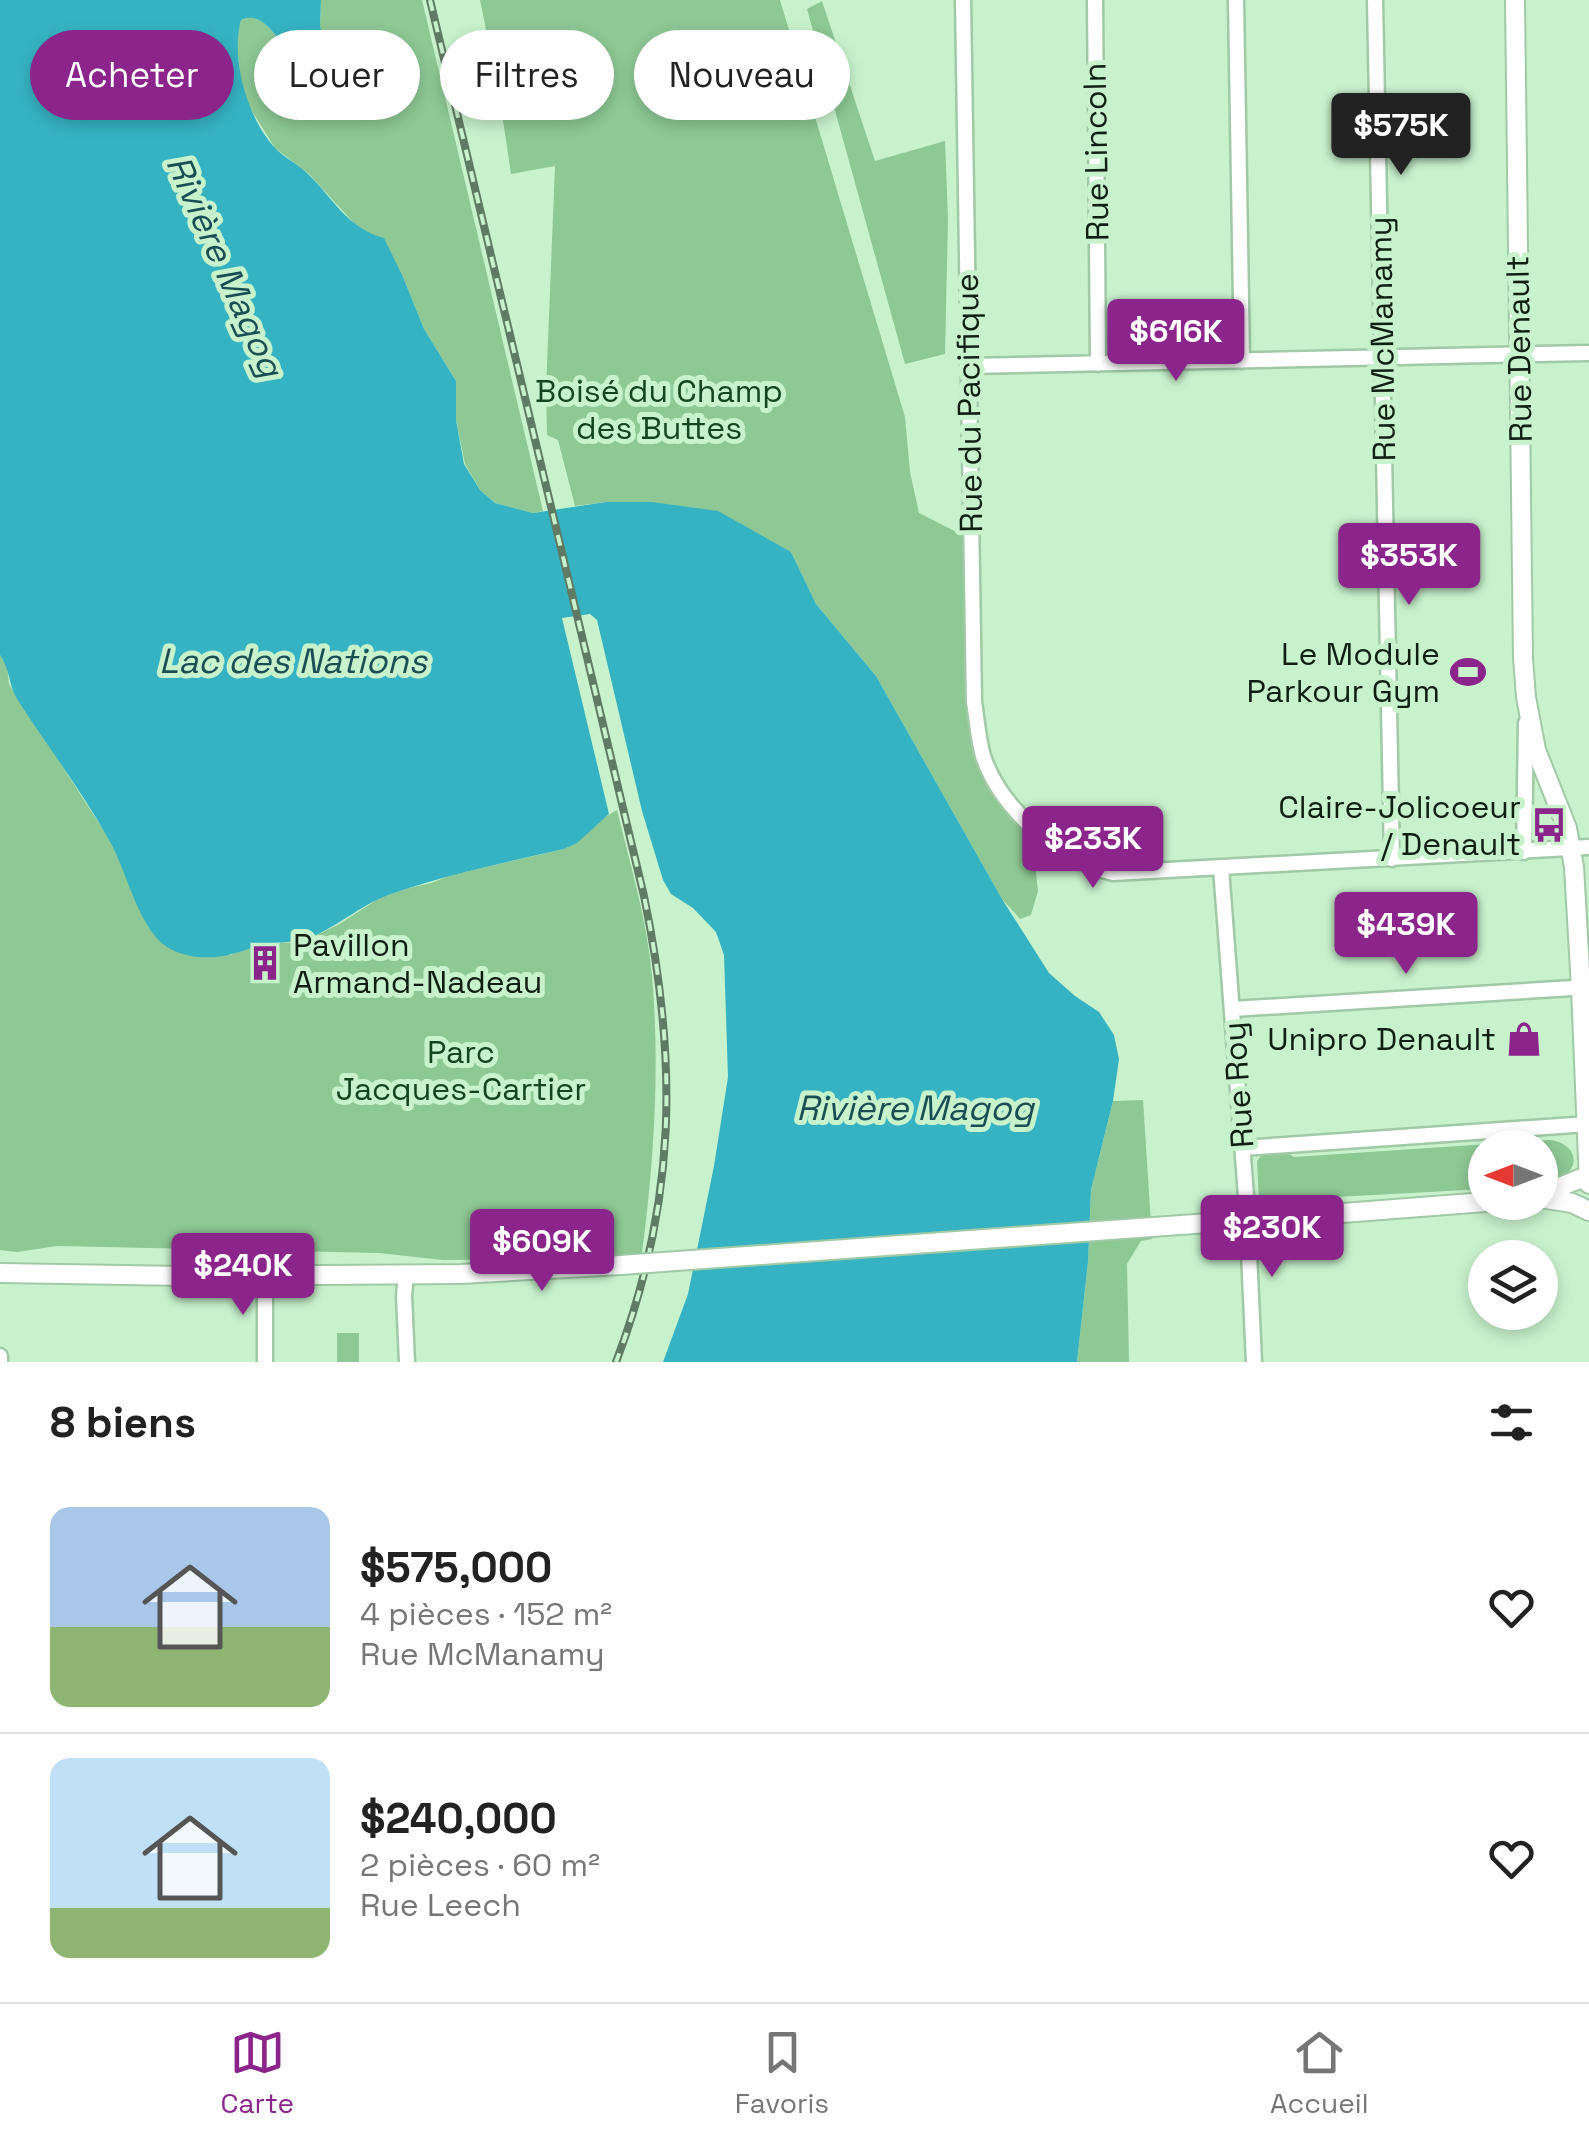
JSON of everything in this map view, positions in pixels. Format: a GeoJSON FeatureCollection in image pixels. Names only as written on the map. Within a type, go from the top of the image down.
{"type":"FeatureCollection","features":[{"type":"Feature","properties":{"kind":"main road","name":"Rue Denault"},"geometry":{"type":"LineString","coordinates":[[1514,0],[1523,658],[1536,750],[1567,828],[1580,848],[1574,868],[1585,988],[1589,1184]]}},
{"type":"Feature","properties":{"kind":"main road"},"geometry":{"type":"LineString","coordinates":[[1558,1189],[1589,1175]]}},
{"type":"Feature","properties":{"kind":"main road"},"geometry":{"type":"LineString","coordinates":[[1558,1200],[1589,1211]]}},
{"type":"Feature","properties":{"kind":"main road"},"geometry":{"type":"LineString","coordinates":[[0,1273],[480,1274],[1468,1203]]}},
{"type":"Feature","properties":{"kind":"street","name":"Rue du Pacifique"},"geometry":{"type":"LineString","coordinates":[[963,0],[974,702],[983,754],[1008,800],[1053,844],[1093,868],[1113,873],[1580,848]]}},
{"type":"Feature","properties":{"kind":"street","name":"Rue Lincoln"},"geometry":{"type":"LineString","coordinates":[[1094,0],[1098,364]]}},
{"type":"Feature","properties":{"kind":"street"},"geometry":{"type":"LineString","coordinates":[[1236,0],[1242,360]]}},
{"type":"Feature","properties":{"kind":"street","name":"Rue McManamy"},"geometry":{"type":"LineString","coordinates":[[1375,0],[1392,859]]}},
{"type":"Feature","properties":{"kind":"street"},"geometry":{"type":"LineString","coordinates":[[968,366],[1589,353]]}},
{"type":"Feature","properties":{"kind":"street","name":"Rue Denault"},"geometry":{"type":"LineString","coordinates":[[1524,852],[1526,697]]}},
{"type":"Feature","properties":{"kind":"street","name":"Rue Roy"},"geometry":{"type":"LineString","coordinates":[[1221,868],[1243,1148],[1254,1362]]}},
{"type":"Feature","properties":{"kind":"street"},"geometry":{"type":"LineString","coordinates":[[1233,1010],[1585,988]]}},
{"type":"Feature","properties":{"kind":"street"},"geometry":{"type":"LineString","coordinates":[[1243,1148],[1588,1124]]}},
{"type":"Feature","properties":{"kind":"street"},"geometry":{"type":"LineString","coordinates":[[406,1274],[407,1362]]}},
{"type":"Feature","properties":{"kind":"street"},"geometry":{"type":"LineString","coordinates":[[265,1275],[265,1362]]}},
{"type":"Feature","properties":{"kind":"green space"},"geometry":{"type":"Polygon","coordinates":[[[321,0],[422,0],[440,76],[440,120],[450,120],[543,511],[533,513],[495,503],[480,490],[465,464],[456,420],[456,381],[424,329],[403,277],[309,174],[275,148],[257,120],[420,120],[420,30],[321,30],[321,0]]]}},
{"type":"Feature","properties":{"kind":"green space","name":"Boisé du Champ des Buttes"},"geometry":{"type":"Polygon","coordinates":[[[480,0],[780,0],[789,30],[634,30],[634,120],[816,120],[905,417],[919,513],[972,540],[983,754],[1031,826],[1038,891],[1031,915],[1020,919],[1002,899],[876,676],[816,604],[791,552],[652,502],[575,506],[558,440],[547,435],[555,166],[511,174],[503,120],[614,120],[614,30],[486,30],[480,0]]]}},
{"type":"Feature","properties":{"kind":"green space"},"geometry":{"type":"Polygon","coordinates":[[[822,1],[832,30],[813,30],[807,9],[822,1]]]}},
{"type":"Feature","properties":{"kind":"green space"},"geometry":{"type":"Polygon","coordinates":[[[241,20],[261,21],[270,30],[254,30],[254,115],[241,80],[236,39],[241,20]]]}},
{"type":"Feature","properties":{"kind":"green space"},"geometry":{"type":"Polygon","coordinates":[[[850,86],[875,161],[945,141],[945,354],[905,364],[838,120],[850,120],[850,86]]]}},
{"type":"Feature","properties":{"kind":"green space","name":"Parc Jacques-Cartier"},"geometry":{"type":"Polygon","coordinates":[[[0,655],[7,666],[9,684],[108,837],[134,898],[230,955],[262,944],[311,938],[381,897],[452,875],[564,849],[617,810],[646,934],[656,1045],[650,1185],[642,1253],[577,1259],[443,1260],[379,1253],[57,1246],[17,1252],[0,1250],[0,655]]]}},
{"type":"Feature","properties":{"kind":"green space"},"geometry":{"type":"Polygon","coordinates":[[[1143,1100],[1152,1239],[1141,1241],[1127,1264],[1129,1362],[1077,1362],[1091,1190],[1113,1101],[1143,1100]]]}},
{"type":"Feature","properties":{"kind":"green space"},"geometry":{"type":"Polygon","coordinates":[[[1558,1142],[1574,1158],[1571,1169],[1558,1179],[1558,1142]]]}},
{"type":"Feature","properties":{"kind":"green space"},"geometry":{"type":"Polygon","coordinates":[[[1468,1145],[1468,1190],[1259,1201],[1257,1161],[1263,1153],[1284,1151],[1294,1157],[1468,1145]]]}},
{"type":"Feature","properties":{"kind":"green space"},"geometry":{"type":"Polygon","coordinates":[[[337,1333],[359,1333],[359,1362],[337,1362],[337,1333]]]}},
{"type":"Feature","properties":{"kind":"water"},"geometry":{"type":"Polygon","coordinates":[[[0,0],[321,0],[321,30],[271,30],[255,18],[241,20],[240,71],[254,120],[277,150],[308,174],[351,220],[384,238],[424,329],[456,381],[456,420],[464,464],[480,490],[495,503],[533,513],[606,502],[652,502],[718,511],[791,552],[816,604],[876,676],[1002,899],[1049,973],[1099,1012],[1114,1035],[1119,1059],[1091,1190],[1077,1362],[663,1362],[688,1294],[728,1077],[724,955],[716,932],[693,908],[671,894],[663,880],[642,811],[597,620],[590,614],[562,618],[609,814],[577,843],[564,849],[394,893],[314,936],[222,956],[180,953],[155,936],[99,822],[17,699],[0,655],[0,0]]]}},
{"type":"Feature","properties":{"kind":"railway"},"geometry":{"type":"LineString","coordinates":[[430,0],[644,896],[655,957],[666,1074],[661,1188],[651,1245],[616,1362]]}},
{"type":"Feature","properties":{"kind":"place","name":"Le Module Parkour Gym"},"geometry":{"type":"Point","coordinates":[1468,672]}},
{"type":"Feature","properties":{"kind":"place","name":"Claire-Jolicoeur / Denault"},"geometry":{"type":"Point","coordinates":[1549,825]}},
{"type":"Feature","properties":{"kind":"place","name":"Pavillon Armand-Nadeau"},"geometry":{"type":"Point","coordinates":[265,963]}},
{"type":"Feature","properties":{"kind":"place","name":"Unipro Denault"},"geometry":{"type":"Point","coordinates":[1524,1039]}},
{"type":"Feature","properties":{"kind":"water label","name":"Rivière Magog"},"geometry":{"type":"Point","coordinates":[225,266]}},
{"type":"Feature","properties":{"kind":"water label","name":"Lac des Nations"},"geometry":{"type":"Point","coordinates":[293,661]}},
{"type":"Feature","properties":{"kind":"water label","name":"Rivière Magog"},"geometry":{"type":"Point","coordinates":[915,1108]}}]}
